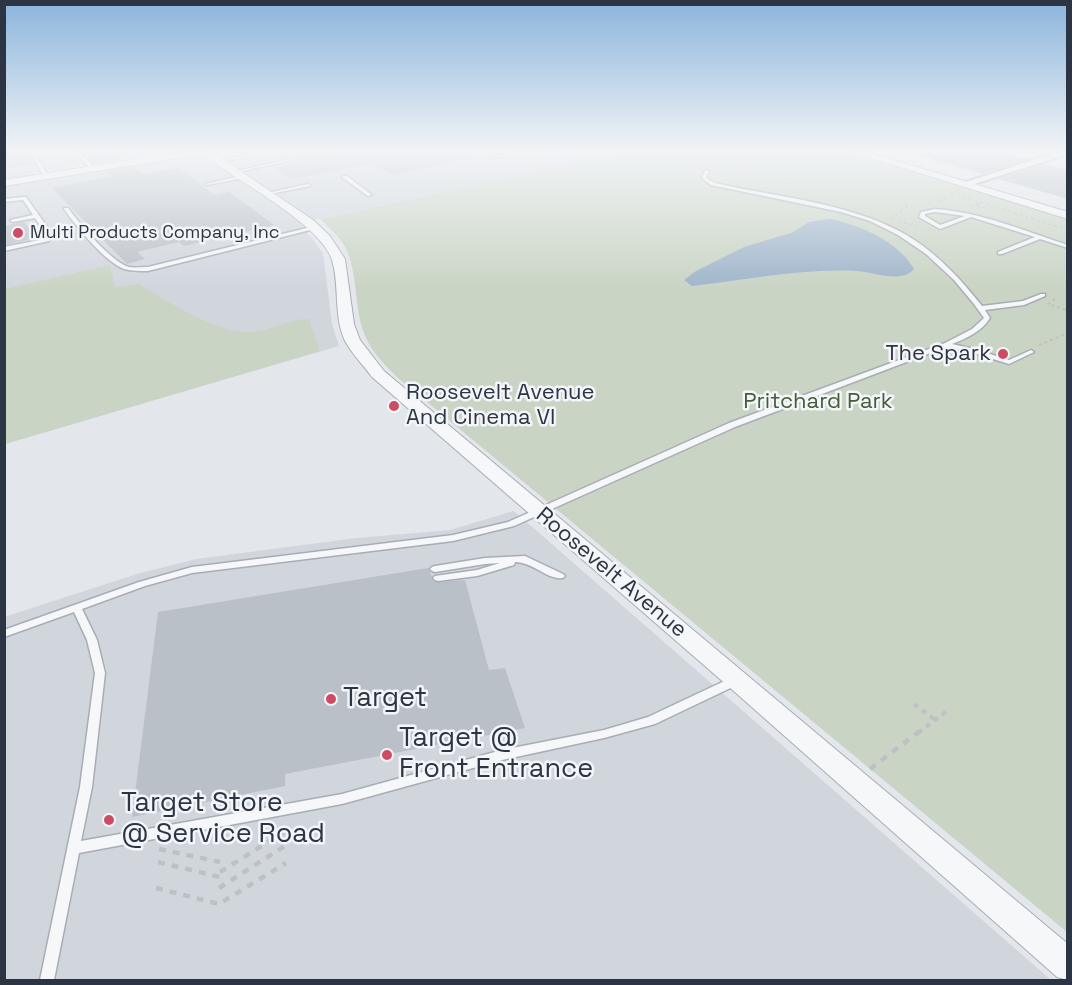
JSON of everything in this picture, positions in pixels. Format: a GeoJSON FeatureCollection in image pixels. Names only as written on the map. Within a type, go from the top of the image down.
{"type":"FeatureCollection","features":[{"type":"Feature","properties":{"kind":"street","name":"Roosevelt Avenue"},"geometry":{"type":"LineString","coordinates":[[271,198],[315,228],[326,239],[338,259],[346,324],[363,357],[393,389],[737,680],[1068,966]]}},
{"type":"Feature","properties":{"kind":"street"},"geometry":{"type":"LineString","coordinates":[[1007,198],[1068,216]]}},
{"type":"Feature","properties":{"kind":"street"},"geometry":{"type":"LineString","coordinates":[[1020,198],[1068,209]]}},
{"type":"Feature","properties":{"kind":"lane"},"geometry":{"type":"LineString","coordinates":[[4,201],[24,198],[50,235],[46,240],[4,249]]}},
{"type":"Feature","properties":{"kind":"lane"},"geometry":{"type":"LineString","coordinates":[[4,634],[142,584],[192,570],[453,538],[511,524],[540,513],[732,425],[945,345],[984,324],[987,318],[982,308],[946,269],[898,231],[841,209],[785,198]]}},
{"type":"Feature","properties":{"kind":"lane"},"geometry":{"type":"LineString","coordinates":[[66,209],[75,222],[112,258],[122,266],[135,269],[148,268],[315,228]]}},
{"type":"Feature","properties":{"kind":"lane"},"geometry":{"type":"LineString","coordinates":[[971,215],[940,227],[922,217],[926,211],[936,210],[971,215],[1068,247]]}},
{"type":"Feature","properties":{"kind":"lane"},"geometry":{"type":"LineString","coordinates":[[13,220],[37,216]]}},
{"type":"Feature","properties":{"kind":"lane"},"geometry":{"type":"LineString","coordinates":[[1000,253],[1038,238]]}},
{"type":"Feature","properties":{"kind":"lane"},"geometry":{"type":"LineString","coordinates":[[982,308],[1024,303],[1043,295]]}},
{"type":"Feature","properties":{"kind":"lane"},"geometry":{"type":"LineString","coordinates":[[945,345],[972,350],[1009,362],[1031,352]]}},
{"type":"Feature","properties":{"kind":"lane"},"geometry":{"type":"LineString","coordinates":[[436,574],[477,573],[525,560],[560,576]]}},
{"type":"Feature","properties":{"kind":"lane"},"geometry":{"type":"LineString","coordinates":[[47,981],[86,787],[100,673],[92,640],[77,609]]}},
{"type":"Feature","properties":{"kind":"lane"},"geometry":{"type":"LineString","coordinates":[[74,848],[342,799],[502,755],[604,734],[651,721],[737,680]]}},
{"type":"Feature","properties":{"kind":"path"},"geometry":{"type":"LineString","coordinates":[[937,206],[935,203],[943,198]]}},
{"type":"Feature","properties":{"kind":"path"},"geometry":{"type":"LineString","coordinates":[[967,207],[981,202]]}},
{"type":"Feature","properties":{"kind":"path"},"geometry":{"type":"LineString","coordinates":[[975,204],[990,209]]}},
{"type":"Feature","properties":{"kind":"path"},"geometry":{"type":"LineString","coordinates":[[891,219],[907,205],[917,208],[912,212],[903,210]]}},
{"type":"Feature","properties":{"kind":"path"},"geometry":{"type":"LineString","coordinates":[[881,216],[924,228]]}},
{"type":"Feature","properties":{"kind":"path"},"geometry":{"type":"LineString","coordinates":[[914,219],[919,222]]}},
{"type":"Feature","properties":{"kind":"path"},"geometry":{"type":"LineString","coordinates":[[1055,299],[1048,304],[1066,310]]}},
{"type":"Feature","properties":{"kind":"path"},"geometry":{"type":"LineString","coordinates":[[1040,345],[1068,333]]}},
{"type":"Feature","properties":{"kind":"path"},"geometry":{"type":"LineString","coordinates":[[914,704],[935,720]]}},
{"type":"Feature","properties":{"kind":"path"},"geometry":{"type":"LineString","coordinates":[[854,781],[948,710]]}},
{"type":"Feature","properties":{"kind":"path"},"geometry":{"type":"LineString","coordinates":[[158,862],[220,874],[285,832]]}},
{"type":"Feature","properties":{"kind":"path"},"geometry":{"type":"LineString","coordinates":[[219,888],[285,846]]}},
{"type":"Feature","properties":{"kind":"path"},"geometry":{"type":"LineString","coordinates":[[159,849],[220,862]]}},
{"type":"Feature","properties":{"kind":"path"},"geometry":{"type":"LineString","coordinates":[[156,888],[219,904],[286,863]]}},
{"type":"Feature","properties":{"kind":"shaded area"},"geometry":{"type":"Polygon","coordinates":[[[5,198],[415,198],[300,223],[323,253],[332,324],[339,346],[5,444],[5,198]]]}},
{"type":"Feature","properties":{"kind":"shaded area"},"geometry":{"type":"Polygon","coordinates":[[[514,511],[1051,980],[5,980],[4,617],[137,574],[196,559],[357,538],[450,530],[514,511]]]}},
{"type":"Feature","properties":{"kind":"green space","name":"Pritchard Park"},"geometry":{"type":"Polygon","coordinates":[[[416,198],[998,198],[1067,219],[1067,932],[398,378],[380,360],[366,338],[359,315],[349,257],[340,239],[320,219],[416,198]]]}},
{"type":"Feature","properties":{"kind":"green space"},"geometry":{"type":"Polygon","coordinates":[[[110,265],[115,287],[139,284],[193,315],[224,328],[250,332],[309,319],[320,351],[5,444],[5,289],[110,265]]]}},
{"type":"Feature","properties":{"kind":"water"},"geometry":{"type":"Polygon","coordinates":[[[830,219],[854,225],[888,242],[907,259],[914,269],[902,276],[857,271],[816,271],[692,286],[684,280],[696,271],[744,247],[791,233],[809,222],[830,219]]]}},
{"type":"Feature","properties":{"kind":"building"},"geometry":{"type":"Polygon","coordinates":[[[62,198],[237,198],[274,225],[184,246],[179,242],[137,252],[145,259],[127,264],[62,198]]]}},
{"type":"Feature","properties":{"kind":"building","name":"Multi Products Company, Inc"},"geometry":{"type":"Polygon","coordinates":[[[24,222],[36,238],[4,245],[4,226],[24,222]]]}},
{"type":"Feature","properties":{"kind":"building","name":"Target"},"geometry":{"type":"Polygon","coordinates":[[[428,568],[434,582],[465,580],[489,670],[505,668],[525,728],[285,774],[285,786],[132,817],[158,612],[428,568]]]}},
{"type":"Feature","properties":{"kind":"place","name":"Multi Products Company, Inc"},"geometry":{"type":"Point","coordinates":[18,233]}},
{"type":"Feature","properties":{"kind":"place","name":"The Spark"},"geometry":{"type":"Point","coordinates":[1003,354]}},
{"type":"Feature","properties":{"kind":"place","name":"Roosevelt Avenue And Cinema VI"},"geometry":{"type":"Point","coordinates":[394,406]}},
{"type":"Feature","properties":{"kind":"place","name":"Target"},"geometry":{"type":"Point","coordinates":[331,699]}},
{"type":"Feature","properties":{"kind":"place","name":"Target @ Front Entrance"},"geometry":{"type":"Point","coordinates":[387,755]}},
{"type":"Feature","properties":{"kind":"place","name":"Target Store @ Service Road"},"geometry":{"type":"Point","coordinates":[109,820]}}]}
